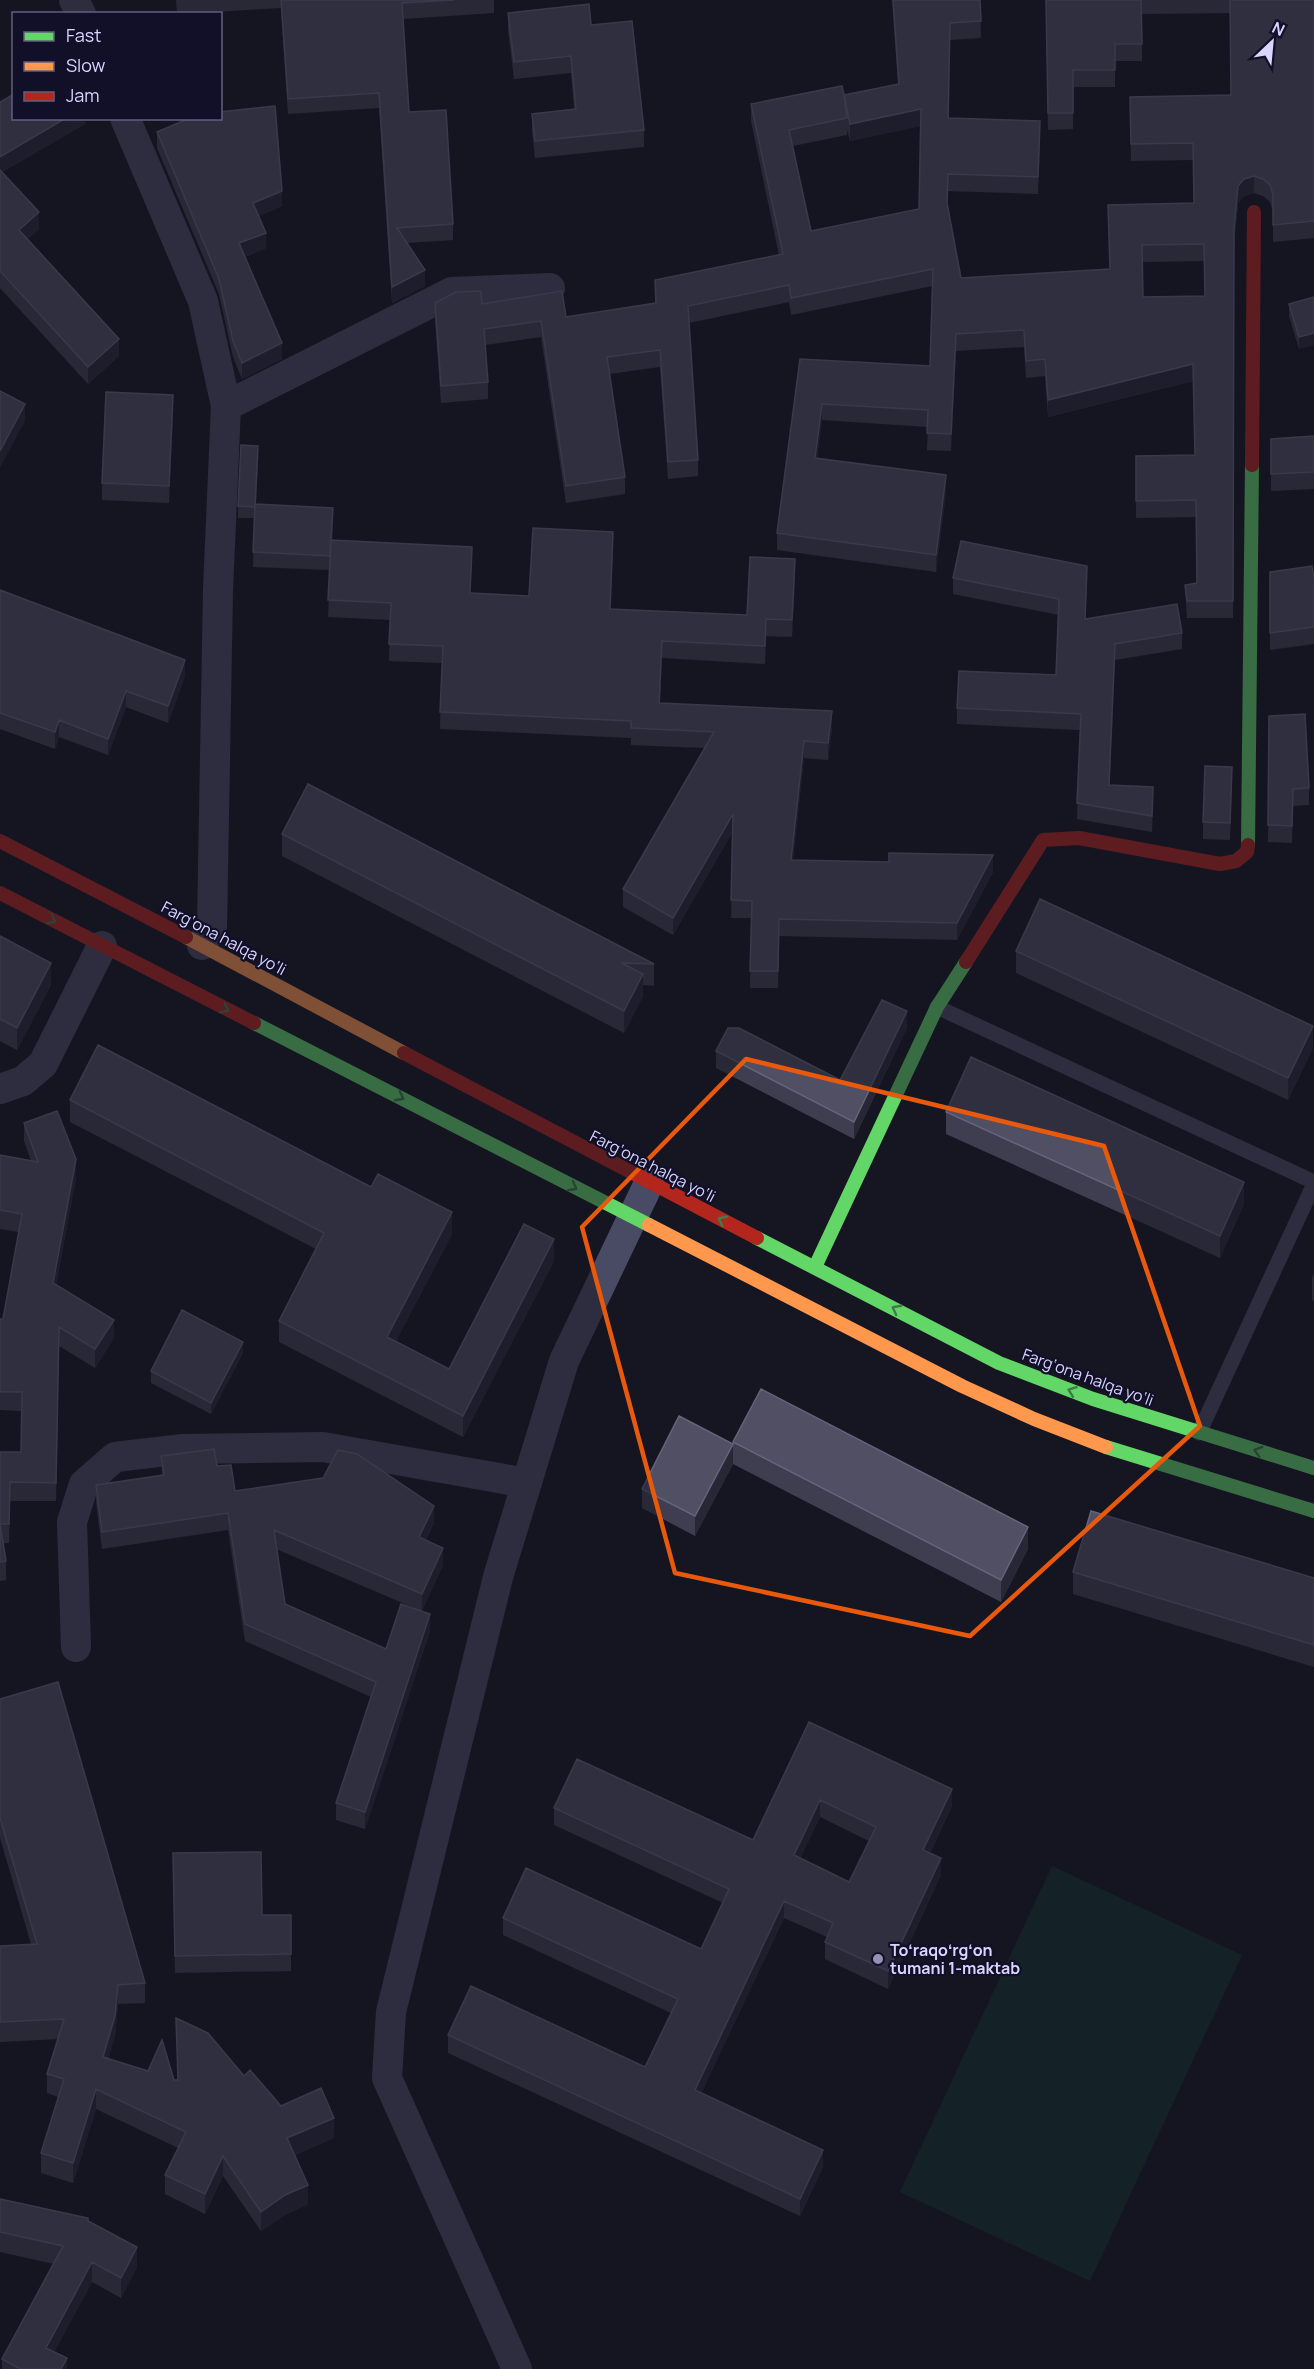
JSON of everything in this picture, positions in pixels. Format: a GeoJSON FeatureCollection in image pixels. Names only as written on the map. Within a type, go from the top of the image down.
{"type":"FeatureCollection","features":[{"type":"Feature","properties":{"kind":"main road"},"geometry":{"type":"LineString","coordinates":[[815,1267],[938,1007],[1042,840],[1079,838],[1220,864],[1236,861],[1248,852],[1254,212]]}},
{"type":"Feature","properties":{"kind":"main road","name":"Farg‘ona halqa yo‘li"},"geometry":{"type":"LineString","coordinates":[[0,841],[649,1183],[999,1363],[1093,1399],[1314,1468]]}},
{"type":"Feature","properties":{"kind":"main road"},"geometry":{"type":"LineString","coordinates":[[0,893],[353,1072],[632,1218],[785,1293],[964,1388],[1068,1433],[1192,1475],[1314,1511]]}},
{"type":"Feature","properties":{"kind":"street"},"geometry":{"type":"LineString","coordinates":[[126,120],[203,301],[226,406],[218,590],[212,926],[201,945]]}},
{"type":"Feature","properties":{"kind":"street"},"geometry":{"type":"LineString","coordinates":[[226,406],[452,292],[550,288]]}},
{"type":"Feature","properties":{"kind":"street"},"geometry":{"type":"LineString","coordinates":[[0,1089],[23,1081],[42,1064],[102,946]]}},
{"type":"Feature","properties":{"kind":"street"},"geometry":{"type":"LineString","coordinates":[[517,2369],[387,2078],[391,2012],[495,1588],[526,1483],[564,1361],[649,1183]]}},
{"type":"Feature","properties":{"kind":"street"},"geometry":{"type":"LineString","coordinates":[[76,1647],[72,1522],[84,1484],[115,1457],[183,1449],[323,1447],[526,1483]]}},
{"type":"Feature","properties":{"kind":"lane"},"geometry":{"type":"LineString","coordinates":[[938,1007],[1314,1183],[1199,1433]]}},
{"type":"Feature","properties":{"kind":"highlighted area"},"geometry":{"type":"Polygon","coordinates":[[[746,1059],[1104,1146],[1200,1426],[970,1636],[675,1573],[582,1227],[746,1059]]]}},
{"type":"Feature","properties":{"kind":"green space"},"geometry":{"type":"Polygon","coordinates":[[[1052,1866],[1242,1955],[1090,2281],[900,2192],[1052,1866]]]}},
{"type":"Feature","properties":{"kind":"building"},"geometry":{"type":"Polygon","coordinates":[[[281,0],[454,0],[402,3],[409,112],[446,110],[453,224],[397,228],[425,270],[392,287],[379,93],[288,99],[281,0]]]}},
{"type":"Feature","properties":{"kind":"building"},"geometry":{"type":"Polygon","coordinates":[[[893,0],[980,0],[981,21],[950,23],[948,118],[1040,121],[1038,177],[948,174],[947,203],[961,278],[1110,269],[1108,205],[1194,203],[1193,143],[1131,144],[1130,97],[1231,95],[1230,0],[1314,0],[1314,221],[1273,225],[1273,195],[1270,185],[1254,176],[1244,179],[1238,186],[1234,229],[1233,601],[1187,601],[1185,585],[1197,583],[1196,500],[1136,501],[1136,456],[1195,455],[1193,364],[1048,400],[1045,359],[1026,361],[1024,330],[956,334],[951,434],[927,433],[928,410],[822,404],[815,458],[946,475],[936,555],[777,533],[800,359],[930,366],[933,269],[791,298],[789,285],[688,306],[698,460],[668,462],[660,350],[607,357],[625,477],[566,486],[541,321],[484,329],[488,382],[441,386],[435,303],[456,292],[481,291],[482,304],[562,291],[566,317],[656,303],[655,280],[783,254],[751,104],[842,86],[844,95],[899,84],[893,0]],[[844,95],[847,118],[789,130],[811,231],[919,209],[921,109],[850,124],[844,95]],[[1204,244],[1142,245],[1143,297],[1205,296],[1204,244]]]}},
{"type":"Feature","properties":{"kind":"building"},"geometry":{"type":"Polygon","coordinates":[[[1046,0],[1141,0],[1142,44],[1115,44],[1115,70],[1073,70],[1073,113],[1048,113],[1046,0]]]}},
{"type":"Feature","properties":{"kind":"building"},"geometry":{"type":"Polygon","coordinates":[[[589,4],[591,25],[632,21],[644,130],[535,141],[532,114],[576,109],[571,56],[514,62],[508,13],[589,4]]]}},
{"type":"Feature","properties":{"kind":"building"},"geometry":{"type":"Polygon","coordinates":[[[12,95],[12,120],[63,120],[0,157],[0,102],[12,95]]]}},
{"type":"Feature","properties":{"kind":"building"},"geometry":{"type":"Polygon","coordinates":[[[275,106],[282,191],[253,203],[266,233],[239,243],[282,343],[242,363],[233,341],[219,279],[157,132],[185,120],[222,120],[222,112],[275,106]]]}},
{"type":"Feature","properties":{"kind":"building"},"geometry":{"type":"Polygon","coordinates":[[[0,170],[39,212],[19,230],[119,339],[88,367],[0,271],[0,170]]]}},
{"type":"Feature","properties":{"kind":"building"},"geometry":{"type":"Polygon","coordinates":[[[1314,297],[1314,333],[1299,337],[1289,304],[1314,297]]]}},
{"type":"Feature","properties":{"kind":"building"},"geometry":{"type":"Polygon","coordinates":[[[0,391],[25,404],[0,451],[0,391]]]}},
{"type":"Feature","properties":{"kind":"building"},"geometry":{"type":"Polygon","coordinates":[[[106,392],[173,395],[169,486],[102,483],[106,392]]]}},
{"type":"Feature","properties":{"kind":"building"},"geometry":{"type":"Polygon","coordinates":[[[1314,436],[1314,472],[1271,474],[1271,439],[1314,436]]]}},
{"type":"Feature","properties":{"kind":"building"},"geometry":{"type":"Polygon","coordinates":[[[241,445],[258,446],[255,507],[238,506],[241,445]]]}},
{"type":"Feature","properties":{"kind":"building"},"geometry":{"type":"Polygon","coordinates":[[[255,504],[333,508],[330,556],[253,552],[255,504]]]}},
{"type":"Feature","properties":{"kind":"building"},"geometry":{"type":"Polygon","coordinates":[[[533,528],[613,532],[610,609],[747,615],[750,557],[795,559],[792,620],[766,619],[765,646],[662,641],[659,703],[832,711],[828,743],[804,741],[791,860],[889,862],[889,853],[993,855],[957,923],[779,919],[778,971],[750,971],[752,901],[731,900],[733,814],[673,918],[623,889],[714,732],[631,728],[631,721],[440,712],[443,646],[389,644],[391,603],[328,600],[331,540],[472,547],[470,593],[529,596],[533,528]]]}},
{"type":"Feature","properties":{"kind":"building"},"geometry":{"type":"Polygon","coordinates":[[[961,541],[1087,566],[1085,619],[1177,604],[1182,633],[1115,644],[1109,785],[1153,787],[1152,816],[1077,803],[1081,714],[957,708],[959,671],[1056,675],[1059,599],[953,578],[961,541]]]}},
{"type":"Feature","properties":{"kind":"building"},"geometry":{"type":"Polygon","coordinates":[[[1312,566],[1314,627],[1270,633],[1270,572],[1312,566]]]}},
{"type":"Feature","properties":{"kind":"building"},"geometry":{"type":"Polygon","coordinates":[[[0,590],[185,660],[168,706],[126,691],[108,739],[59,720],[55,732],[0,713],[0,590]]]}},
{"type":"Feature","properties":{"kind":"building"},"geometry":{"type":"Polygon","coordinates":[[[1305,714],[1309,788],[1293,789],[1292,826],[1268,825],[1269,716],[1305,714]]]}},
{"type":"Feature","properties":{"kind":"building"},"geometry":{"type":"Polygon","coordinates":[[[1205,766],[1232,767],[1230,823],[1203,822],[1205,766]]]}},
{"type":"Feature","properties":{"kind":"building"},"geometry":{"type":"Polygon","coordinates":[[[308,784],[654,964],[622,963],[643,974],[624,1011],[282,834],[308,784]]]}},
{"type":"Feature","properties":{"kind":"building"},"geometry":{"type":"Polygon","coordinates":[[[1040,899],[1313,1026],[1288,1078],[1016,951],[1040,899]]]}},
{"type":"Feature","properties":{"kind":"building"},"geometry":{"type":"Polygon","coordinates":[[[0,936],[51,963],[17,1028],[0,1019],[0,936]]]}},
{"type":"Feature","properties":{"kind":"building"},"geometry":{"type":"Polygon","coordinates":[[[882,1000],[907,1011],[854,1122],[716,1051],[728,1028],[739,1028],[840,1080],[882,1000]]]}},
{"type":"Feature","properties":{"kind":"building"},"geometry":{"type":"Polygon","coordinates":[[[98,1045],[371,1187],[378,1174],[452,1212],[387,1337],[449,1369],[524,1224],[554,1239],[463,1416],[279,1321],[324,1233],[70,1100],[98,1045]]]}},
{"type":"Feature","properties":{"kind":"building"},"geometry":{"type":"Polygon","coordinates":[[[971,1057],[1244,1182],[1220,1236],[946,1112],[971,1057]]]}},
{"type":"Feature","properties":{"kind":"building"},"geometry":{"type":"Polygon","coordinates":[[[57,1111],[76,1159],[53,1283],[114,1320],[95,1349],[59,1327],[56,1483],[10,1482],[9,1524],[0,1524],[0,1452],[21,1452],[22,1392],[0,1392],[0,1319],[3,1319],[22,1214],[0,1210],[0,1155],[38,1162],[24,1123],[57,1111]]]}},
{"type":"Feature","properties":{"kind":"building"},"geometry":{"type":"Polygon","coordinates":[[[182,1310],[243,1342],[211,1403],[151,1371],[182,1310]]]}},
{"type":"Feature","properties":{"kind":"building"},"geometry":{"type":"Polygon","coordinates":[[[761,1389],[1028,1527],[1001,1580],[733,1442],[761,1389]]]}},
{"type":"Feature","properties":{"kind":"building"},"geometry":{"type":"Polygon","coordinates":[[[679,1416],[733,1444],[695,1516],[642,1489],[679,1416]]]}},
{"type":"Feature","properties":{"kind":"building"},"geometry":{"type":"Polygon","coordinates":[[[214,1449],[217,1466],[231,1465],[235,1491],[323,1478],[338,1450],[357,1454],[434,1506],[419,1537],[443,1548],[422,1594],[274,1530],[285,1604],[386,1649],[401,1604],[430,1614],[365,1812],[336,1803],[376,1682],[245,1624],[228,1513],[102,1532],[96,1485],[164,1475],[161,1456],[214,1449]]]}},
{"type":"Feature","properties":{"kind":"building"},"geometry":{"type":"Polygon","coordinates":[[[1091,1511],[1314,1578],[1314,1645],[1073,1572],[1091,1511]]]}},
{"type":"Feature","properties":{"kind":"building"},"geometry":{"type":"Polygon","coordinates":[[[0,1524],[6,1561],[0,1562],[0,1524]]]}},
{"type":"Feature","properties":{"kind":"building"},"geometry":{"type":"Polygon","coordinates":[[[58,1682],[145,1983],[118,1985],[115,2016],[103,2057],[148,2071],[162,2040],[174,2080],[178,2080],[176,2018],[208,2033],[244,2076],[250,2070],[281,2106],[321,2088],[334,2118],[287,2138],[308,2185],[285,2195],[261,2212],[223,2156],[205,2194],[165,2175],[186,2132],[96,2089],[73,2163],[41,2153],[64,2079],[47,2074],[64,2019],[0,2022],[0,1946],[37,1944],[0,1818],[0,1699],[58,1682]]]}},
{"type":"Feature","properties":{"kind":"building"},"geometry":{"type":"Polygon","coordinates":[[[809,1722],[952,1789],[923,1850],[941,1858],[888,1971],[825,1942],[833,1923],[784,1901],[695,2090],[823,2150],[800,2199],[448,2035],[471,1986],[645,2067],[678,1999],[503,1918],[526,1868],[701,1949],[729,1889],[554,1808],[577,1759],[753,1840],[809,1722]],[[820,1800],[794,1855],[849,1882],[876,1827],[820,1800]]]}},
{"type":"Feature","properties":{"kind":"building"},"geometry":{"type":"Polygon","coordinates":[[[261,1852],[262,1915],[291,1915],[291,1954],[175,1956],[173,1853],[261,1852]]]}},
{"type":"Feature","properties":{"kind":"building"},"geometry":{"type":"Polygon","coordinates":[[[0,2199],[88,2218],[88,2221],[137,2247],[121,2278],[92,2262],[46,2348],[67,2358],[61,2369],[20,2369],[2,2359],[63,2246],[0,2232],[0,2199]]]}},
{"type":"Feature","properties":{"kind":"traffic: fast"},"geometry":{"type":"LineString","coordinates":[[1248,845],[1252,465]]}},
{"type":"Feature","properties":{"kind":"traffic: fast"},"geometry":{"type":"LineString","coordinates":[[815,1267],[937,1007],[966,962]]}},
{"type":"Feature","properties":{"kind":"traffic: fast"},"geometry":{"type":"LineString","coordinates":[[254,1023],[649,1225]]}},
{"type":"Feature","properties":{"kind":"traffic: fast"},"geometry":{"type":"LineString","coordinates":[[757,1238],[999,1363],[1093,1399],[1314,1468]]}},
{"type":"Feature","properties":{"kind":"traffic: fast"},"geometry":{"type":"LineString","coordinates":[[1106,1447],[1314,1511]]}},
{"type":"Feature","properties":{"kind":"traffic: slow"},"geometry":{"type":"LineString","coordinates":[[186,937],[404,1053]]}},
{"type":"Feature","properties":{"kind":"traffic: slow"},"geometry":{"type":"LineString","coordinates":[[649,1225],[962,1386],[1034,1419],[1106,1447]]}},
{"type":"Feature","properties":{"kind":"traffic: jam"},"geometry":{"type":"LineString","coordinates":[[1252,465],[1254,212]]}},
{"type":"Feature","properties":{"kind":"traffic: jam"},"geometry":{"type":"LineString","coordinates":[[966,962],[1043,840],[1079,838],[1220,864],[1236,861],[1247,852],[1248,845]]}},
{"type":"Feature","properties":{"kind":"traffic: jam"},"geometry":{"type":"LineString","coordinates":[[0,841],[186,937]]}},
{"type":"Feature","properties":{"kind":"traffic: jam"},"geometry":{"type":"LineString","coordinates":[[0,893],[254,1023]]}},
{"type":"Feature","properties":{"kind":"traffic: jam"},"geometry":{"type":"LineString","coordinates":[[404,1053],[757,1238]]}},
{"type":"Feature","properties":{"kind":"place","name":"Toʻraqoʻrgʻon tumani 1-maktab"},"geometry":{"type":"Point","coordinates":[878,1959]}}]}
